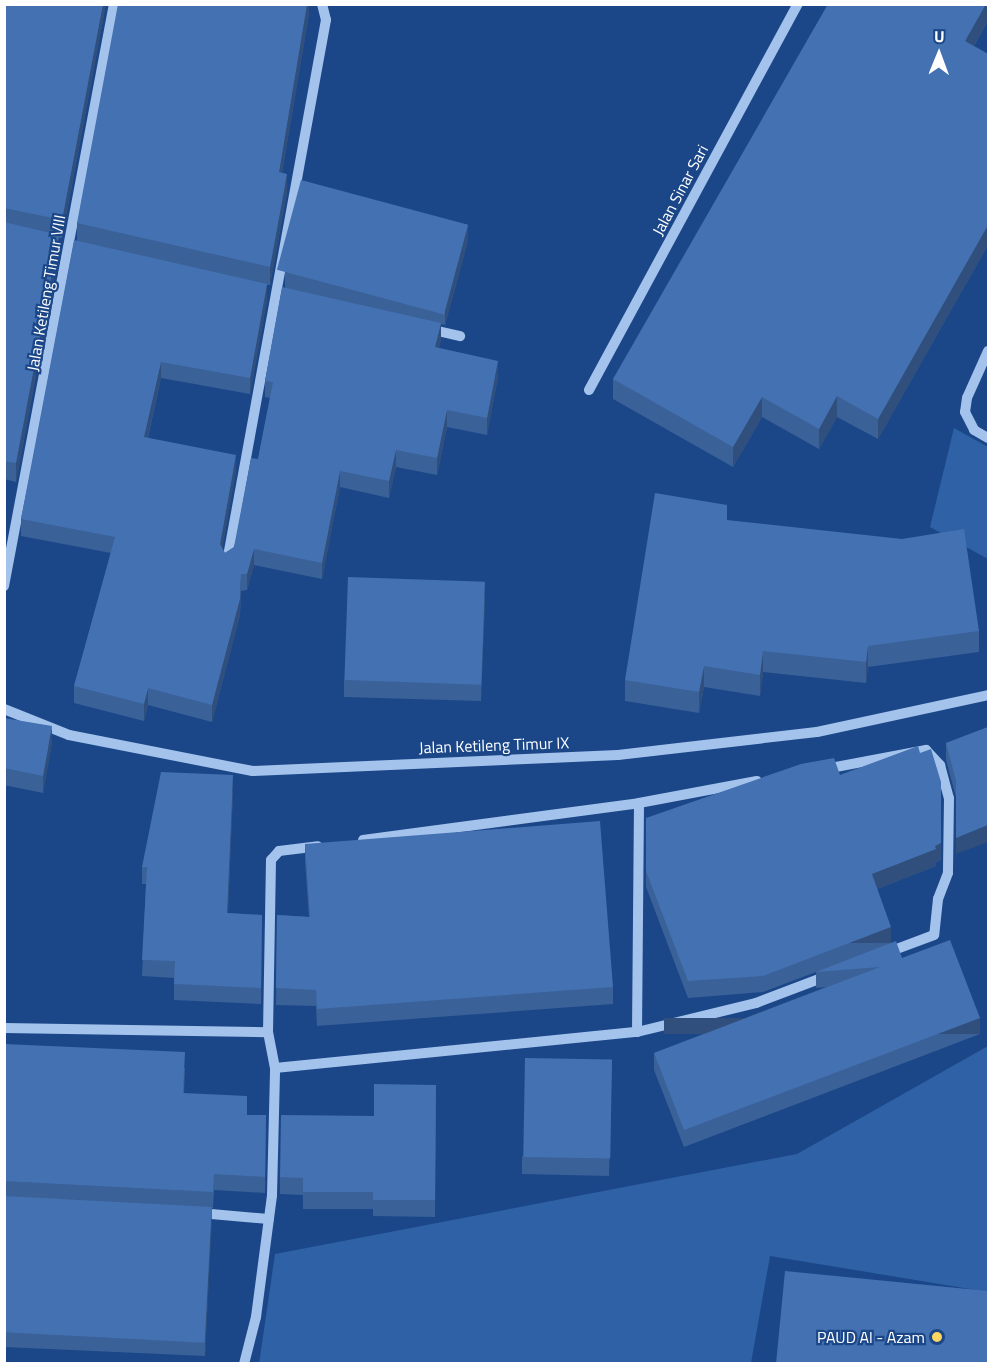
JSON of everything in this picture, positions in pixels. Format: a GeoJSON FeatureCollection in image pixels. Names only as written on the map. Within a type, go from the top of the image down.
{"type":"FeatureCollection","features":[{"type":"Feature","properties":{"kind":"street","name":"Jalan Ketileng Timur VIII"},"geometry":{"type":"LineString","coordinates":[[4,586],[64,246],[114,4]]}},
{"type":"Feature","properties":{"kind":"street"},"geometry":{"type":"LineString","coordinates":[[227,562],[270,294],[326,20],[322,4]]}},
{"type":"Feature","properties":{"kind":"street","name":"Jalan Sinar Sari"},"geometry":{"type":"LineString","coordinates":[[589,390],[798,4]]}},
{"type":"Feature","properties":{"kind":"street"},"geometry":{"type":"LineString","coordinates":[[64,246],[81,250]]}},
{"type":"Feature","properties":{"kind":"street"},"geometry":{"type":"LineString","coordinates":[[270,294],[288,298]]}},
{"type":"Feature","properties":{"kind":"street"},"geometry":{"type":"LineString","coordinates":[[414,326],[460,336]]}},
{"type":"Feature","properties":{"kind":"street"},"geometry":{"type":"LineString","coordinates":[[988,351],[967,398],[965,412],[974,430],[988,438]]}},
{"type":"Feature","properties":{"kind":"street","name":"Jalan Ketileng Timur IX"},"geometry":{"type":"LineString","coordinates":[[4,710],[69,735],[253,771],[618,755],[818,732],[988,695]]}},
{"type":"Feature","properties":{"kind":"street"},"geometry":{"type":"LineString","coordinates":[[811,771],[926,750],[940,765],[949,798],[948,873],[938,899],[934,935],[878,956]]}},
{"type":"Feature","properties":{"kind":"street"},"geometry":{"type":"LineString","coordinates":[[349,842],[639,803],[765,780]]}},
{"type":"Feature","properties":{"kind":"street"},"geometry":{"type":"LineString","coordinates":[[637,1032],[639,803]]}},
{"type":"Feature","properties":{"kind":"street"},"geometry":{"type":"LineString","coordinates":[[244,1364],[256,1317],[269,1219],[275,1068],[268,1032],[271,860],[279,851],[326,845]]}},
{"type":"Feature","properties":{"kind":"street"},"geometry":{"type":"LineString","coordinates":[[275,1068],[637,1032],[756,1003],[834,973]]}},
{"type":"Feature","properties":{"kind":"street"},"geometry":{"type":"LineString","coordinates":[[4,1028],[268,1032]]}},
{"type":"Feature","properties":{"kind":"street"},"geometry":{"type":"LineString","coordinates":[[189,1213],[269,1219]]}},
{"type":"Feature","properties":{"kind":"shaded area"},"geometry":{"type":"Polygon","coordinates":[[[954,428],[988,447],[988,559],[930,527],[954,428]]]}},
{"type":"Feature","properties":{"kind":"shaded area"},"geometry":{"type":"Polygon","coordinates":[[[988,1046],[988,1292],[770,1256],[751,1363],[259,1364],[275,1254],[797,1154],[988,1046]]]}},
{"type":"Feature","properties":{"kind":"building"},"geometry":{"type":"Polygon","coordinates":[[[4,4],[103,4],[62,220],[4,208],[4,4]]]}},
{"type":"Feature","properties":{"kind":"building"},"geometry":{"type":"Polygon","coordinates":[[[118,4],[307,4],[279,172],[287,174],[270,267],[77,223],[118,4]]]}},
{"type":"Feature","properties":{"kind":"building"},"geometry":{"type":"Polygon","coordinates":[[[828,4],[986,4],[965,41],[988,54],[988,225],[878,419],[837,396],[819,429],[762,397],[733,447],[613,379],[828,4]]]}},
{"type":"Feature","properties":{"kind":"building"},"geometry":{"type":"Polygon","coordinates":[[[301,180],[468,225],[444,315],[277,270],[301,180]]]}},
{"type":"Feature","properties":{"kind":"building"},"geometry":{"type":"Polygon","coordinates":[[[4,222],[59,235],[16,463],[4,461],[4,222]]]}},
{"type":"Feature","properties":{"kind":"building"},"geometry":{"type":"Polygon","coordinates":[[[74,240],[267,284],[250,378],[161,362],[144,437],[236,455],[220,544],[225,553],[234,547],[251,458],[258,459],[273,382],[265,381],[282,287],[441,323],[435,347],[498,361],[487,418],[447,410],[437,458],[396,450],[389,481],[340,471],[322,563],[254,549],[247,574],[241,574],[240,599],[212,705],[148,688],[144,704],[74,686],[115,537],[21,519],[74,240]]]}},
{"type":"Feature","properties":{"kind":"building"},"geometry":{"type":"Polygon","coordinates":[[[655,493],[727,505],[727,520],[902,539],[964,529],[979,631],[868,646],[866,662],[763,651],[760,675],[704,666],[699,692],[625,680],[655,493]]]}},
{"type":"Feature","properties":{"kind":"building"},"geometry":{"type":"Polygon","coordinates":[[[348,577],[485,582],[481,685],[344,680],[348,577]]]}},
{"type":"Feature","properties":{"kind":"building"},"geometry":{"type":"Polygon","coordinates":[[[4,718],[52,726],[43,776],[4,768],[4,718]]]}},
{"type":"Feature","properties":{"kind":"building"},"geometry":{"type":"Polygon","coordinates":[[[988,727],[988,825],[956,838],[956,781],[946,743],[988,727]]]}},
{"type":"Feature","properties":{"kind":"building"},"geometry":{"type":"Polygon","coordinates":[[[918,746],[920,753],[931,749],[941,782],[941,843],[935,846],[936,849],[872,874],[891,927],[763,976],[688,981],[646,871],[646,818],[801,764],[834,758],[840,775],[918,746]]]}},
{"type":"Feature","properties":{"kind":"building"},"geometry":{"type":"Polygon","coordinates":[[[161,772],[233,775],[227,913],[262,915],[261,988],[174,984],[175,961],[142,960],[147,867],[142,867],[161,772]]]}},
{"type":"Feature","properties":{"kind":"building"},"geometry":{"type":"Polygon","coordinates":[[[600,821],[613,987],[317,1009],[316,990],[276,988],[277,915],[310,917],[305,844],[600,821]]]}},
{"type":"Feature","properties":{"kind":"building"},"geometry":{"type":"Polygon","coordinates":[[[950,940],[980,1018],[684,1130],[654,1053],[880,967],[816,972],[896,941],[902,958],[950,940]]]}},
{"type":"Feature","properties":{"kind":"building"},"geometry":{"type":"Polygon","coordinates":[[[4,1044],[185,1052],[183,1093],[247,1096],[247,1115],[266,1115],[265,1177],[214,1174],[213,1192],[4,1181],[4,1044]]]}},
{"type":"Feature","properties":{"kind":"building"},"geometry":{"type":"Polygon","coordinates":[[[525,1058],[612,1060],[610,1159],[523,1157],[525,1058]]]}},
{"type":"Feature","properties":{"kind":"building"},"geometry":{"type":"Polygon","coordinates":[[[374,1084],[436,1085],[435,1200],[373,1200],[373,1192],[303,1192],[303,1178],[280,1177],[281,1115],[374,1116],[374,1084]]]}},
{"type":"Feature","properties":{"kind":"building"},"geometry":{"type":"Polygon","coordinates":[[[4,1196],[212,1207],[205,1343],[4,1332],[4,1196]]]}},
{"type":"Feature","properties":{"kind":"building"},"geometry":{"type":"Polygon","coordinates":[[[785,1271],[988,1291],[988,1364],[776,1364],[785,1271]]]}},
{"type":"Feature","properties":{"kind":"place","name":"PAUD Al - Azam"},"geometry":{"type":"Point","coordinates":[937,1337]}}]}
